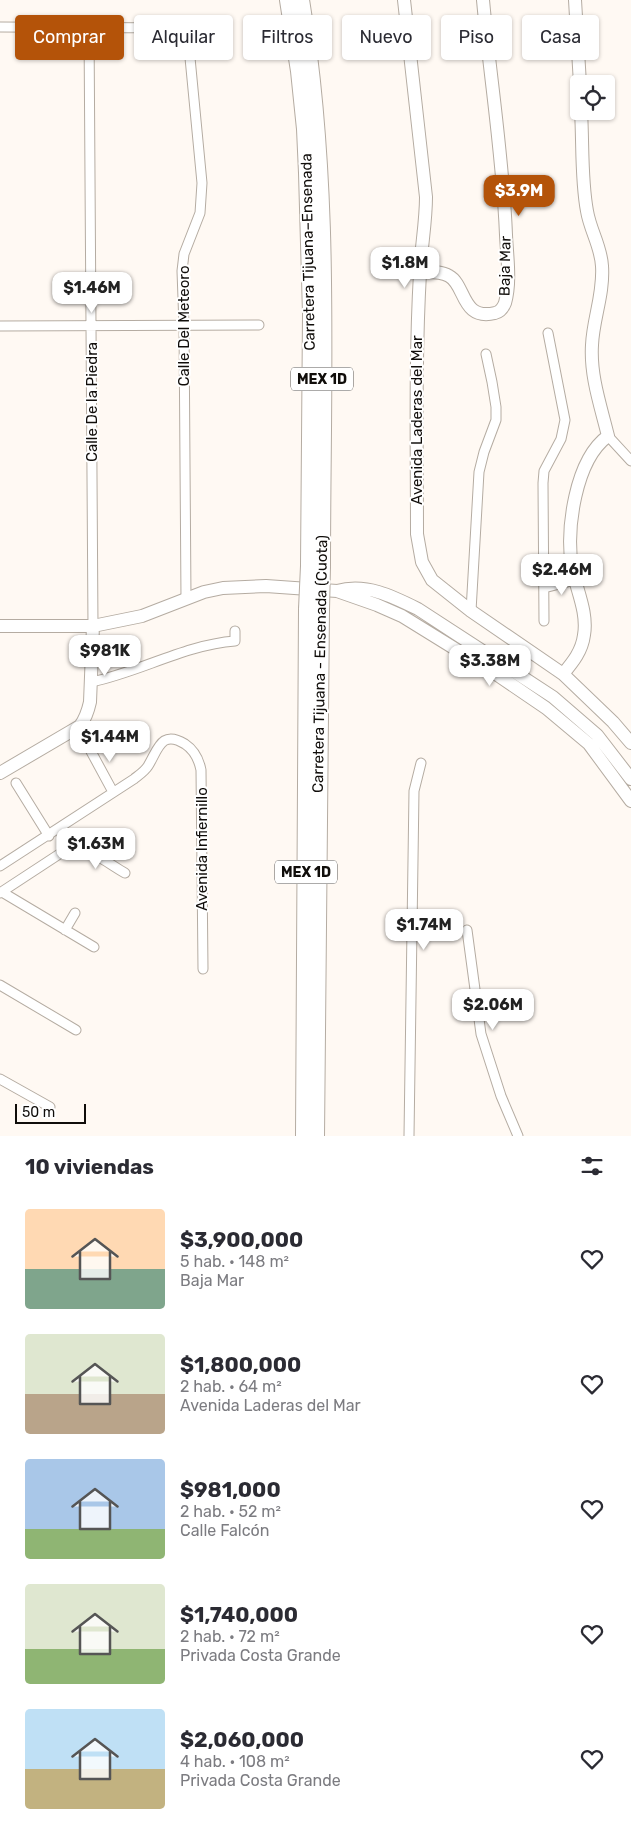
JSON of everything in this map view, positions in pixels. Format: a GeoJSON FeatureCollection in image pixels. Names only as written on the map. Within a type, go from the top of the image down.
{"type":"FeatureCollection","features":[{"type":"Feature","properties":{"kind":"highway","name":"Carretera Tijuana–Ensenada"},"geometry":{"type":"LineString","coordinates":[[288,0],[305,129],[311,314],[315,566]]}},
{"type":"Feature","properties":{"kind":"highway","name":"Carretera Tijuana–Ensenada"},"geometry":{"type":"LineString","coordinates":[[302,0],[312,74],[322,191]]}},
{"type":"Feature","properties":{"kind":"highway","name":"Carretera Tijuana - Ensenada (Cuota)"},"geometry":{"type":"LineString","coordinates":[[304,1136],[322,191]]}},
{"type":"Feature","properties":{"kind":"highway","name":"Carretera Tijuana - Ensenada (Cuota)"},"geometry":{"type":"LineString","coordinates":[[314,609],[316,1136]]}},
{"type":"Feature","properties":{"kind":"street","name":"Avenida Laderas del Mar"},"geometry":{"type":"LineString","coordinates":[[404,0],[426,197],[426,222],[420,272],[417,478],[417,534],[419,549],[426,571],[432,580],[471,611],[563,674],[613,722],[631,743]]}},
{"type":"Feature","properties":{"kind":"street","name":"Baja Mar"},"geometry":{"type":"LineString","coordinates":[[420,272],[438,272],[450,276],[456,281],[467,303],[477,312],[493,314],[504,306],[508,283],[505,208],[483,0]]}},
{"type":"Feature","properties":{"kind":"street"},"geometry":{"type":"LineString","coordinates":[[575,0],[579,75]]}},
{"type":"Feature","properties":{"kind":"street"},"geometry":{"type":"LineString","coordinates":[[0,27],[15,27]]}},
{"type":"Feature","properties":{"kind":"street","name":"Calle Del Meteoro"},"geometry":{"type":"LineString","coordinates":[[124,27],[186,28],[188,37],[202,183],[200,213],[184,254],[182,272],[186,598]]}},
{"type":"Feature","properties":{"kind":"street","name":"Calle De la Piedra"},"geometry":{"type":"LineString","coordinates":[[89,60],[92,626]]}},
{"type":"Feature","properties":{"kind":"street"},"geometry":{"type":"LineString","coordinates":[[581,120],[586,208],[602,266],[602,284],[592,345],[594,373],[608,436],[631,461]]}},
{"type":"Feature","properties":{"kind":"street"},"geometry":{"type":"LineString","coordinates":[[0,326],[259,325]]}},
{"type":"Feature","properties":{"kind":"street"},"geometry":{"type":"LineString","coordinates":[[544,621],[544,471],[561,439],[565,420],[548,333]]}},
{"type":"Feature","properties":{"kind":"street"},"geometry":{"type":"LineString","coordinates":[[471,611],[479,472],[496,420],[496,407],[486,354]]}},
{"type":"Feature","properties":{"kind":"street"},"geometry":{"type":"LineString","coordinates":[[563,674],[576,659],[581,648],[585,624],[572,565],[571,541],[575,497],[581,475],[591,455],[599,442],[608,436]]}},
{"type":"Feature","properties":{"kind":"street"},"geometry":{"type":"LineString","coordinates":[[544,588],[575,580]]}},
{"type":"Feature","properties":{"kind":"street"},"geometry":{"type":"LineString","coordinates":[[0,626],[92,626],[142,616],[186,598],[213,590],[243,586],[337,591],[350,588],[374,590],[418,609],[559,702],[597,735],[631,779]]}},
{"type":"Feature","properties":{"kind":"street"},"geometry":{"type":"LineString","coordinates":[[337,591],[402,616],[499,676],[546,708],[589,744],[631,801]]}},
{"type":"Feature","properties":{"kind":"street"},"geometry":{"type":"LineString","coordinates":[[0,773],[80,726],[88,714],[91,682],[92,626]]}},
{"type":"Feature","properties":{"kind":"street"},"geometry":{"type":"LineString","coordinates":[[91,682],[121,675],[198,647],[235,641],[235,630]]}},
{"type":"Feature","properties":{"kind":"street","name":"Avenida Infiernillo"},"geometry":{"type":"LineString","coordinates":[[112,792],[134,779],[146,769],[157,747],[163,741],[170,739],[178,740],[195,753],[201,770],[203,969]]}},
{"type":"Feature","properties":{"kind":"street"},"geometry":{"type":"LineString","coordinates":[[0,866],[49,836],[112,792],[87,744]]}},
{"type":"Feature","properties":{"kind":"street"},"geometry":{"type":"LineString","coordinates":[[409,1136],[414,791],[420,762]]}},
{"type":"Feature","properties":{"kind":"street"},"geometry":{"type":"LineString","coordinates":[[16,783],[49,836]]}},
{"type":"Feature","properties":{"kind":"street"},"geometry":{"type":"LineString","coordinates":[[94,947],[1,892],[64,851],[72,848],[83,849],[125,873]]}},
{"type":"Feature","properties":{"kind":"street"},"geometry":{"type":"LineString","coordinates":[[65,930],[75,913]]}},
{"type":"Feature","properties":{"kind":"street"},"geometry":{"type":"LineString","coordinates":[[467,930],[481,1034],[500,1096],[518,1136]]}},
{"type":"Feature","properties":{"kind":"street"},"geometry":{"type":"LineString","coordinates":[[0,984],[76,1030]]}},
{"type":"Feature","properties":{"kind":"street"},"geometry":{"type":"LineString","coordinates":[[0,1079],[50,1107]]}}]}
